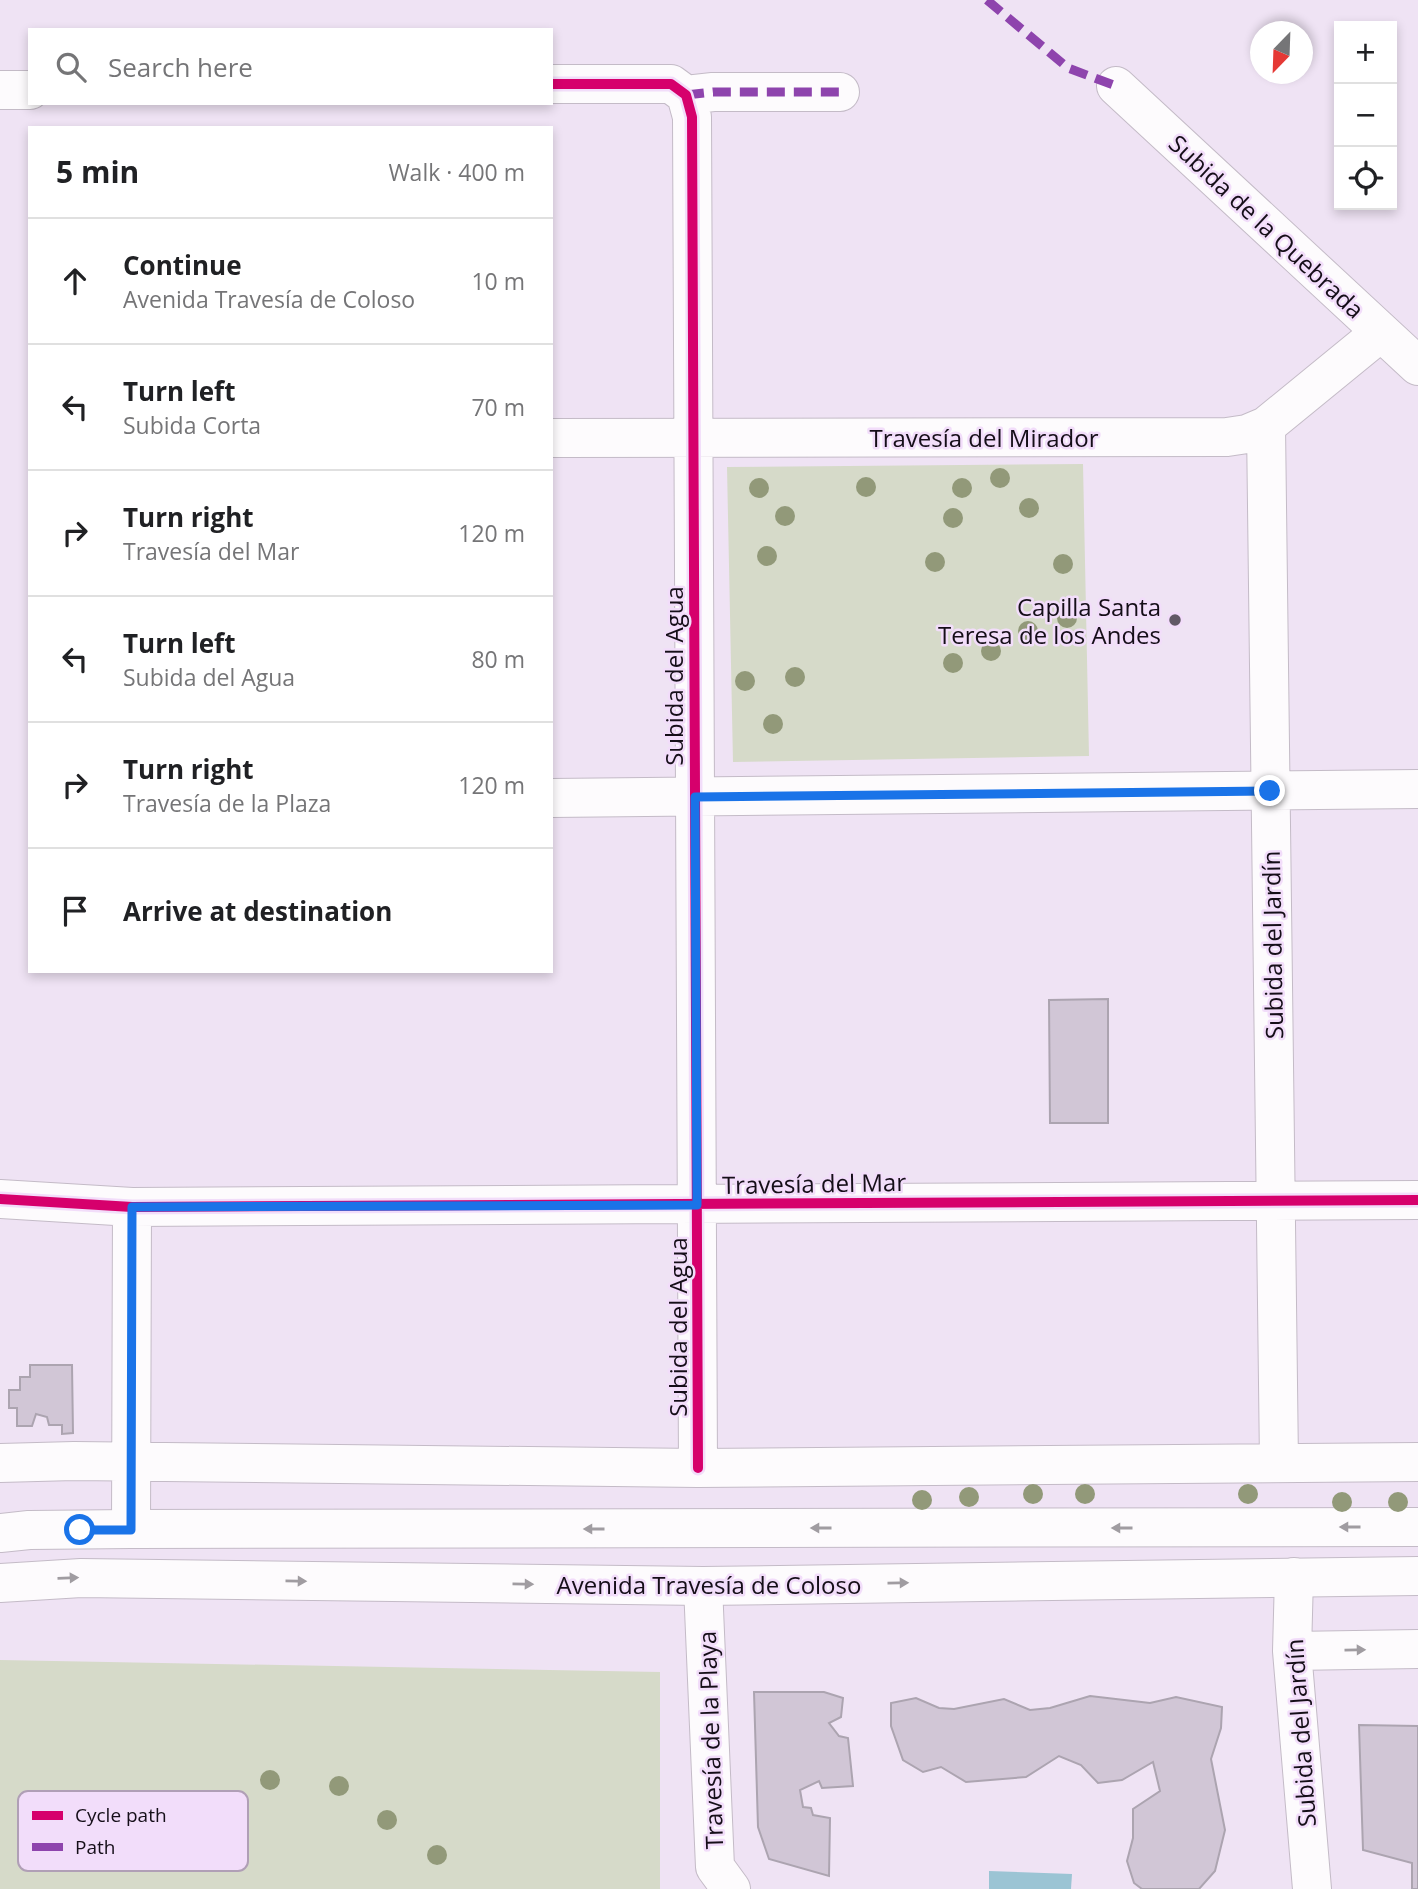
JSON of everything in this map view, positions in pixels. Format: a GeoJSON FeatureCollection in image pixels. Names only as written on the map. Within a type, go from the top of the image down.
{"type":"FeatureCollection","features":[{"type":"Feature","properties":{"kind":"street"},"geometry":{"type":"LineString","coordinates":[[553,84],[662,83],[679,88],[686,95],[713,92],[840,92]]}},
{"type":"Feature","properties":{"kind":"street","name":"Subida de la Quebrada"},"geometry":{"type":"LineString","coordinates":[[1116,86],[1418,366]]}},
{"type":"Feature","properties":{"kind":"street"},"geometry":{"type":"LineString","coordinates":[[0,90],[28,90]]}},
{"type":"Feature","properties":{"kind":"street","name":"Subida del Agua"},"geometry":{"type":"LineString","coordinates":[[686,95],[692,117],[698,1468]]}},
{"type":"Feature","properties":{"kind":"street","name":"Travesía del Mirador"},"geometry":{"type":"LineString","coordinates":[[553,438],[1227,437],[1247,434],[1266,426],[1381,332]]}},
{"type":"Feature","properties":{"kind":"street","name":"Subida del Jardín"},"geometry":{"type":"LineString","coordinates":[[1266,426],[1279,1463]]}},
{"type":"Feature","properties":{"kind":"street"},"geometry":{"type":"LineString","coordinates":[[553,798],[1418,789]]}},
{"type":"Feature","properties":{"kind":"street","name":"Travesía del Mar"},"geometry":{"type":"LineString","coordinates":[[0,1199],[132,1207],[1418,1200]]}},
{"type":"Feature","properties":{"kind":"street"},"geometry":{"type":"LineString","coordinates":[[131,1530],[132,1207]]}},
{"type":"Feature","properties":{"kind":"street"},"geometry":{"type":"LineString","coordinates":[[0,1463],[130,1461],[698,1468],[1418,1462]]}},
{"type":"Feature","properties":{"kind":"street"},"geometry":{"type":"LineString","coordinates":[[0,1533],[131,1530],[1418,1527]]}},
{"type":"Feature","properties":{"kind":"street","name":"Avenida Travesía de Coloso"},"geometry":{"type":"LineString","coordinates":[[0,1583],[81,1578],[703,1586],[1418,1576]]}},
{"type":"Feature","properties":{"kind":"street","name":"Subida del Jardín"},"geometry":{"type":"LineString","coordinates":[[1294,1577],[1292,1651],[1312,1889]]}},
{"type":"Feature","properties":{"kind":"street","name":"Travesía de la Playa"},"geometry":{"type":"LineString","coordinates":[[703,1586],[715,1867],[731,1889]]}},
{"type":"Feature","properties":{"kind":"street"},"geometry":{"type":"LineString","coordinates":[[1292,1651],[1418,1650]]}},
{"type":"Feature","properties":{"kind":"green space"},"geometry":{"type":"Polygon","coordinates":[[[1083,464],[1089,756],[733,762],[727,467],[1083,464]]]}},
{"type":"Feature","properties":{"kind":"green space"},"geometry":{"type":"Polygon","coordinates":[[[0,1660],[660,1672],[660,1889],[0,1889],[0,1660]]]}},
{"type":"Feature","properties":{"kind":"water"},"geometry":{"type":"Polygon","coordinates":[[[989,1871],[1072,1874],[1071,1889],[989,1889],[989,1871]]]}},
{"type":"Feature","properties":{"kind":"building"},"geometry":{"type":"Polygon","coordinates":[[[1108,999],[1108,1123],[1050,1123],[1049,1000],[1108,999]]]}},
{"type":"Feature","properties":{"kind":"building"},"geometry":{"type":"Polygon","coordinates":[[[30,1365],[72,1365],[73,1433],[62,1434],[62,1425],[49,1425],[47,1417],[36,1414],[32,1426],[17,1426],[17,1408],[9,1408],[9,1390],[20,1390],[20,1377],[30,1377],[30,1365]]]}},
{"type":"Feature","properties":{"kind":"building"},"geometry":{"type":"Polygon","coordinates":[[[754,1692],[824,1692],[843,1698],[841,1717],[829,1723],[839,1736],[848,1738],[853,1786],[822,1788],[819,1781],[800,1790],[803,1807],[811,1808],[813,1815],[830,1818],[829,1876],[769,1859],[758,1827],[754,1692]]]}},
{"type":"Feature","properties":{"kind":"building"},"geometry":{"type":"Polygon","coordinates":[[[1090,1696],[1150,1703],[1176,1697],[1222,1707],[1221,1728],[1211,1759],[1225,1830],[1215,1871],[1199,1889],[1142,1889],[1134,1883],[1127,1861],[1133,1838],[1133,1809],[1160,1791],[1153,1762],[1122,1780],[1098,1783],[1081,1765],[1059,1756],[1026,1777],[966,1782],[941,1767],[923,1772],[903,1760],[891,1726],[891,1703],[916,1698],[939,1708],[954,1709],[1004,1699],[1030,1710],[1050,1708],[1090,1696]]]}},
{"type":"Feature","properties":{"kind":"building"},"geometry":{"type":"Polygon","coordinates":[[[1359,1725],[1418,1726],[1418,1889],[1412,1889],[1412,1863],[1363,1850],[1359,1725]]]}},
{"type":"Feature","properties":{"kind":"marked path"},"geometry":{"type":"LineString","coordinates":[[987,0],[1068,68],[1116,86]]}},
{"type":"Feature","properties":{"kind":"marked path"},"geometry":{"type":"LineString","coordinates":[[686,95],[713,92],[840,92]]}},
{"type":"Feature","properties":{"kind":"cycle path"},"geometry":{"type":"LineString","coordinates":[[553,84],[671,84],[686,95],[692,117],[698,1468]]}},
{"type":"Feature","properties":{"kind":"cycle path"},"geometry":{"type":"LineString","coordinates":[[0,1199],[132,1207],[1418,1200]]}},
{"type":"Feature","properties":{"kind":"place","name":"Capilla Santa Teresa de los Andes"},"geometry":{"type":"Point","coordinates":[1175,620]}},
{"type":"Feature","properties":{"kind":"route"},"geometry":{"type":"LineString","coordinates":[[80,1530],[131,1530],[132,1207],[697,1205],[695,797],[1270,791]]}}]}
